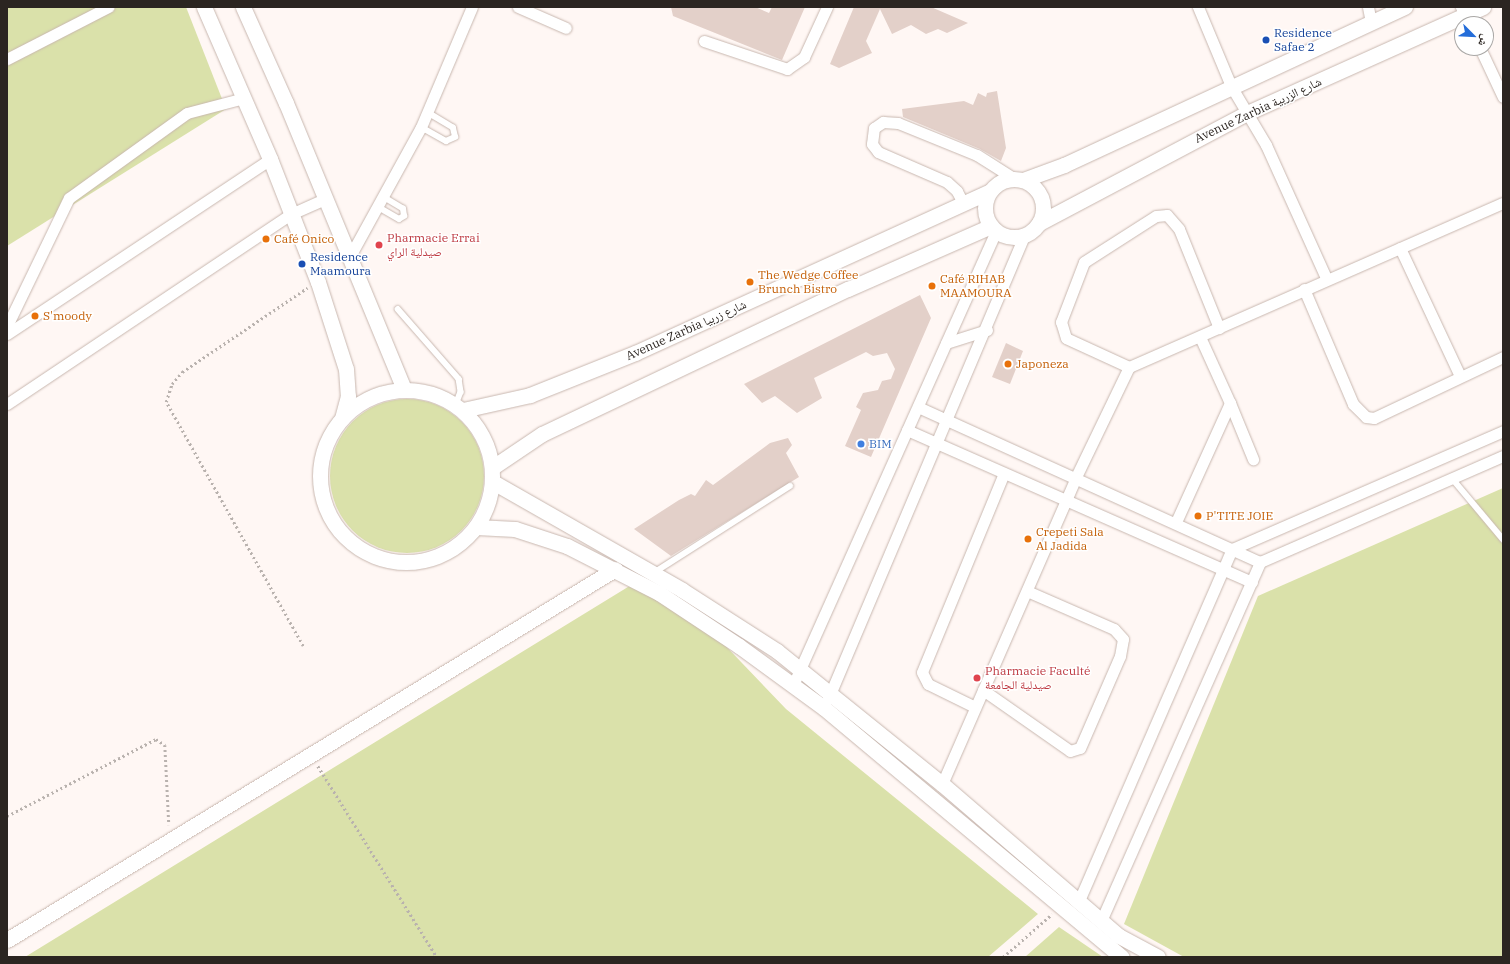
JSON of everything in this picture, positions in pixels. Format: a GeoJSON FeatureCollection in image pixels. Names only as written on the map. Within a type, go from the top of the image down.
{"type":"FeatureCollection","features":[{"type":"Feature","properties":{"kind":"main road"},"geometry":{"type":"LineString","coordinates":[[204,7],[270,159],[318,282],[346,369],[348,396],[342,418],[327,441],[320,468],[321,494],[328,514],[342,535],[362,551],[385,560],[423,560],[458,545],[476,527],[484,513],[493,475],[484,438],[459,408],[425,391],[404,389],[365,400],[342,418]]}},
{"type":"Feature","properties":{"kind":"main road"},"geometry":{"type":"LineString","coordinates":[[242,7],[286,103],[324,199],[404,389]]}},
{"type":"Feature","properties":{"kind":"main road"},"geometry":{"type":"LineString","coordinates":[[1019,179],[1041,198],[1039,224],[1024,236],[1004,236],[993,229],[984,209],[990,191],[1001,182],[1019,179],[1064,165],[1231,86],[1405,7]]}},
{"type":"Feature","properties":{"kind":"main road","name":"Avenue Zarbia شارع الزربية"},"geometry":{"type":"LineString","coordinates":[[1039,224],[1247,114],[1483,7]]}},
{"type":"Feature","properties":{"kind":"main road","name":"Avenue Zarbia شارع زربيا"},"geometry":{"type":"LineString","coordinates":[[459,408],[504,403],[555,386],[990,191]]}},
{"type":"Feature","properties":{"kind":"main road"},"geometry":{"type":"LineString","coordinates":[[493,475],[542,434],[848,289],[993,229]]}},
{"type":"Feature","properties":{"kind":"main road"},"geometry":{"type":"LineString","coordinates":[[493,475],[739,625],[802,669],[942,784],[1078,903],[1134,946],[1158,957]]}},
{"type":"Feature","properties":{"kind":"main road"},"geometry":{"type":"LineString","coordinates":[[476,527],[515,529],[534,534],[615,569],[719,633],[824,708],[1060,908],[1122,957]]}},
{"type":"Feature","properties":{"kind":"main road"},"geometry":{"type":"LineString","coordinates":[[7,940],[615,569]]}},
{"type":"Feature","properties":{"kind":"street"},"geometry":{"type":"LineString","coordinates":[[7,59],[108,7]]}},
{"type":"Feature","properties":{"kind":"street"},"geometry":{"type":"LineString","coordinates":[[349,258],[380,208],[422,127],[472,7]]}},
{"type":"Feature","properties":{"kind":"street"},"geometry":{"type":"LineString","coordinates":[[518,7],[566,28]]}},
{"type":"Feature","properties":{"kind":"street"},"geometry":{"type":"LineString","coordinates":[[704,41],[787,69],[804,57],[826,7]]}},
{"type":"Feature","properties":{"kind":"street"},"geometry":{"type":"LineString","coordinates":[[1198,7],[1231,86],[1266,145],[1326,278]]}},
{"type":"Feature","properties":{"kind":"street"},"geometry":{"type":"LineString","coordinates":[[1368,7],[1371,22]]}},
{"type":"Feature","properties":{"kind":"street"},"geometry":{"type":"LineString","coordinates":[[1484,56],[1503,97]]}},
{"type":"Feature","properties":{"kind":"street"},"geometry":{"type":"LineString","coordinates":[[7,326],[69,198],[187,113],[244,98]]}},
{"type":"Feature","properties":{"kind":"street"},"geometry":{"type":"LineString","coordinates":[[963,203],[957,191],[947,182],[878,152],[871,138],[874,128],[883,122],[898,123],[977,155],[1019,179]]}},
{"type":"Feature","properties":{"kind":"street"},"geometry":{"type":"LineString","coordinates":[[7,334],[270,159]]}},
{"type":"Feature","properties":{"kind":"street"},"geometry":{"type":"LineString","coordinates":[[7,404],[291,214],[324,199]]}},
{"type":"Feature","properties":{"kind":"street"},"geometry":{"type":"LineString","coordinates":[[942,784],[1075,479],[1129,367],[1219,328],[1326,278],[1400,248],[1503,203]]}},
{"type":"Feature","properties":{"kind":"street"},"geometry":{"type":"LineString","coordinates":[[1129,367],[1066,338],[1061,322],[1084,262],[1156,216],[1167,215],[1175,222],[1219,328]]}},
{"type":"Feature","properties":{"kind":"street"},"geometry":{"type":"LineString","coordinates":[[793,685],[802,669],[946,343],[993,229]]}},
{"type":"Feature","properties":{"kind":"street"},"geometry":{"type":"LineString","coordinates":[[824,708],[987,330],[1024,236]]}},
{"type":"Feature","properties":{"kind":"street"},"geometry":{"type":"LineString","coordinates":[[1400,248],[1460,376]]}},
{"type":"Feature","properties":{"kind":"street"},"geometry":{"type":"LineString","coordinates":[[1304,289],[1353,404],[1366,417],[1374,418],[1460,376],[1503,357]]}},
{"type":"Feature","properties":{"kind":"street"},"geometry":{"type":"LineString","coordinates":[[946,343],[987,330]]}},
{"type":"Feature","properties":{"kind":"street"},"geometry":{"type":"LineString","coordinates":[[1200,336],[1253,459]]}},
{"type":"Feature","properties":{"kind":"street"},"geometry":{"type":"LineString","coordinates":[[1176,522],[1230,403]]}},
{"type":"Feature","properties":{"kind":"street"},"geometry":{"type":"LineString","coordinates":[[918,406],[1075,479],[1176,522],[1260,562]]}},
{"type":"Feature","properties":{"kind":"street"},"geometry":{"type":"LineString","coordinates":[[907,430],[1252,582]]}},
{"type":"Feature","properties":{"kind":"street"},"geometry":{"type":"LineString","coordinates":[[1078,903],[1232,549],[1503,430]]}},
{"type":"Feature","properties":{"kind":"street"},"geometry":{"type":"LineString","coordinates":[[1101,921],[1260,562],[1503,456]]}},
{"type":"Feature","properties":{"kind":"street"},"geometry":{"type":"LineString","coordinates":[[975,707],[928,684],[922,672],[1004,473]]}},
{"type":"Feature","properties":{"kind":"street"},"geometry":{"type":"LineString","coordinates":[[983,690],[1070,751],[1080,748],[1120,656],[1123,640],[1114,630],[1027,591]]}},
{"type":"Feature","properties":{"kind":"lane"},"geometry":{"type":"LineString","coordinates":[[422,127],[446,141],[456,138],[453,128],[428,113]]}},
{"type":"Feature","properties":{"kind":"lane"},"geometry":{"type":"LineString","coordinates":[[380,208],[399,219],[404,216],[403,209],[385,198]]}},
{"type":"Feature","properties":{"kind":"lane"},"geometry":{"type":"LineString","coordinates":[[398,309],[459,379],[461,392],[459,408]]}},
{"type":"Feature","properties":{"kind":"lane"},"geometry":{"type":"LineString","coordinates":[[1452,478],[1503,540]]}},
{"type":"Feature","properties":{"kind":"lane"},"geometry":{"type":"LineString","coordinates":[[653,573],[790,486]]}},
{"type":"Feature","properties":{"kind":"path"},"geometry":{"type":"LineString","coordinates":[[303,646],[224,500],[168,410],[166,394],[182,372],[318,282]]}},
{"type":"Feature","properties":{"kind":"path"},"geometry":{"type":"LineString","coordinates":[[7,816],[136,748],[160,739],[165,745],[170,840]]}},
{"type":"Feature","properties":{"kind":"path"},"geometry":{"type":"LineString","coordinates":[[311,754],[437,957]]}},
{"type":"Feature","properties":{"kind":"path"},"geometry":{"type":"LineString","coordinates":[[1003,957],[1060,908]]}},
{"type":"Feature","properties":{"kind":"green space"},"geometry":{"type":"Polygon","coordinates":[[[7,7],[186,7],[226,109],[7,246],[7,7]]]}},
{"type":"Feature","properties":{"kind":"green space"},"geometry":{"type":"Polygon","coordinates":[[[399,399],[415,399],[437,405],[462,421],[478,446],[483,461],[483,491],[478,506],[462,531],[450,540],[429,550],[415,553],[399,553],[385,550],[371,544],[358,536],[347,525],[333,498],[330,484],[330,468],[333,454],[339,440],[347,427],[358,416],[385,402],[399,399]]]}},
{"type":"Feature","properties":{"kind":"green space"},"geometry":{"type":"Polygon","coordinates":[[[1503,488],[1503,957],[1184,957],[1124,924],[1258,596],[1503,488]]]}},
{"type":"Feature","properties":{"kind":"green space"},"geometry":{"type":"Polygon","coordinates":[[[654,571],[786,709],[1038,914],[988,957],[25,957],[654,571]]]}},
{"type":"Feature","properties":{"kind":"green space"},"geometry":{"type":"Polygon","coordinates":[[[1059,927],[1103,957],[1025,957],[1059,927]]]}},
{"type":"Feature","properties":{"kind":"building"},"geometry":{"type":"Polygon","coordinates":[[[671,7],[755,7],[769,13],[772,7],[805,7],[782,60],[673,16],[671,7]]]}},
{"type":"Feature","properties":{"kind":"building"},"geometry":{"type":"Polygon","coordinates":[[[854,7],[931,7],[968,23],[947,33],[938,29],[926,34],[911,25],[892,34],[880,9],[866,41],[872,53],[839,68],[830,64],[854,7]]]}},
{"type":"Feature","properties":{"kind":"building"},"geometry":{"type":"Polygon","coordinates":[[[997,91],[1006,148],[1001,161],[980,149],[903,117],[902,109],[964,101],[973,105],[978,93],[986,97],[987,93],[997,91]]]}},
{"type":"Feature","properties":{"kind":"building"},"geometry":{"type":"Polygon","coordinates":[[[920,295],[931,318],[871,457],[845,446],[861,410],[856,407],[863,393],[878,390],[882,381],[891,379],[895,369],[887,353],[873,356],[866,352],[814,378],[822,398],[797,413],[775,396],[762,403],[744,384],[920,295]]]}},
{"type":"Feature","properties":{"kind":"building","name":"Japoneza"},"geometry":{"type":"Polygon","coordinates":[[[1006,343],[1023,351],[1010,384],[992,377],[1006,343]]]}},
{"type":"Feature","properties":{"kind":"building"},"geometry":{"type":"Polygon","coordinates":[[[788,438],[792,445],[786,453],[799,477],[671,556],[634,529],[679,500],[691,494],[695,496],[706,480],[713,485],[770,443],[788,438]]]}},
{"type":"Feature","properties":{"kind":"place","name":"Residence Safae 2"},"geometry":{"type":"Point","coordinates":[1266,40]}},
{"type":"Feature","properties":{"kind":"place","name":"Café Onico"},"geometry":{"type":"Point","coordinates":[266,239]}},
{"type":"Feature","properties":{"kind":"place","name":"Pharmacie Errai صيدلية الراي"},"geometry":{"type":"Point","coordinates":[379,245]}},
{"type":"Feature","properties":{"kind":"place","name":"Residence Maamoura"},"geometry":{"type":"Point","coordinates":[302,264]}},
{"type":"Feature","properties":{"kind":"place","name":"The Wedge Coffee Brunch Bistro"},"geometry":{"type":"Point","coordinates":[750,282]}},
{"type":"Feature","properties":{"kind":"place","name":"Café RIHAB MAAMOURA"},"geometry":{"type":"Point","coordinates":[932,286]}},
{"type":"Feature","properties":{"kind":"place","name":"S'moody"},"geometry":{"type":"Point","coordinates":[35,316]}},
{"type":"Feature","properties":{"kind":"place","name":"Japoneza"},"geometry":{"type":"Point","coordinates":[1008,364]}},
{"type":"Feature","properties":{"kind":"place","name":"BIM"},"geometry":{"type":"Point","coordinates":[861,444]}},
{"type":"Feature","properties":{"kind":"place","name":"P'TITE JOIE"},"geometry":{"type":"Point","coordinates":[1198,516]}},
{"type":"Feature","properties":{"kind":"place","name":"Crepeti Sala Al Jadida"},"geometry":{"type":"Point","coordinates":[1028,539]}},
{"type":"Feature","properties":{"kind":"place","name":"Pharmacie Faculté صيدلية الجامعة"},"geometry":{"type":"Point","coordinates":[977,678]}}]}
